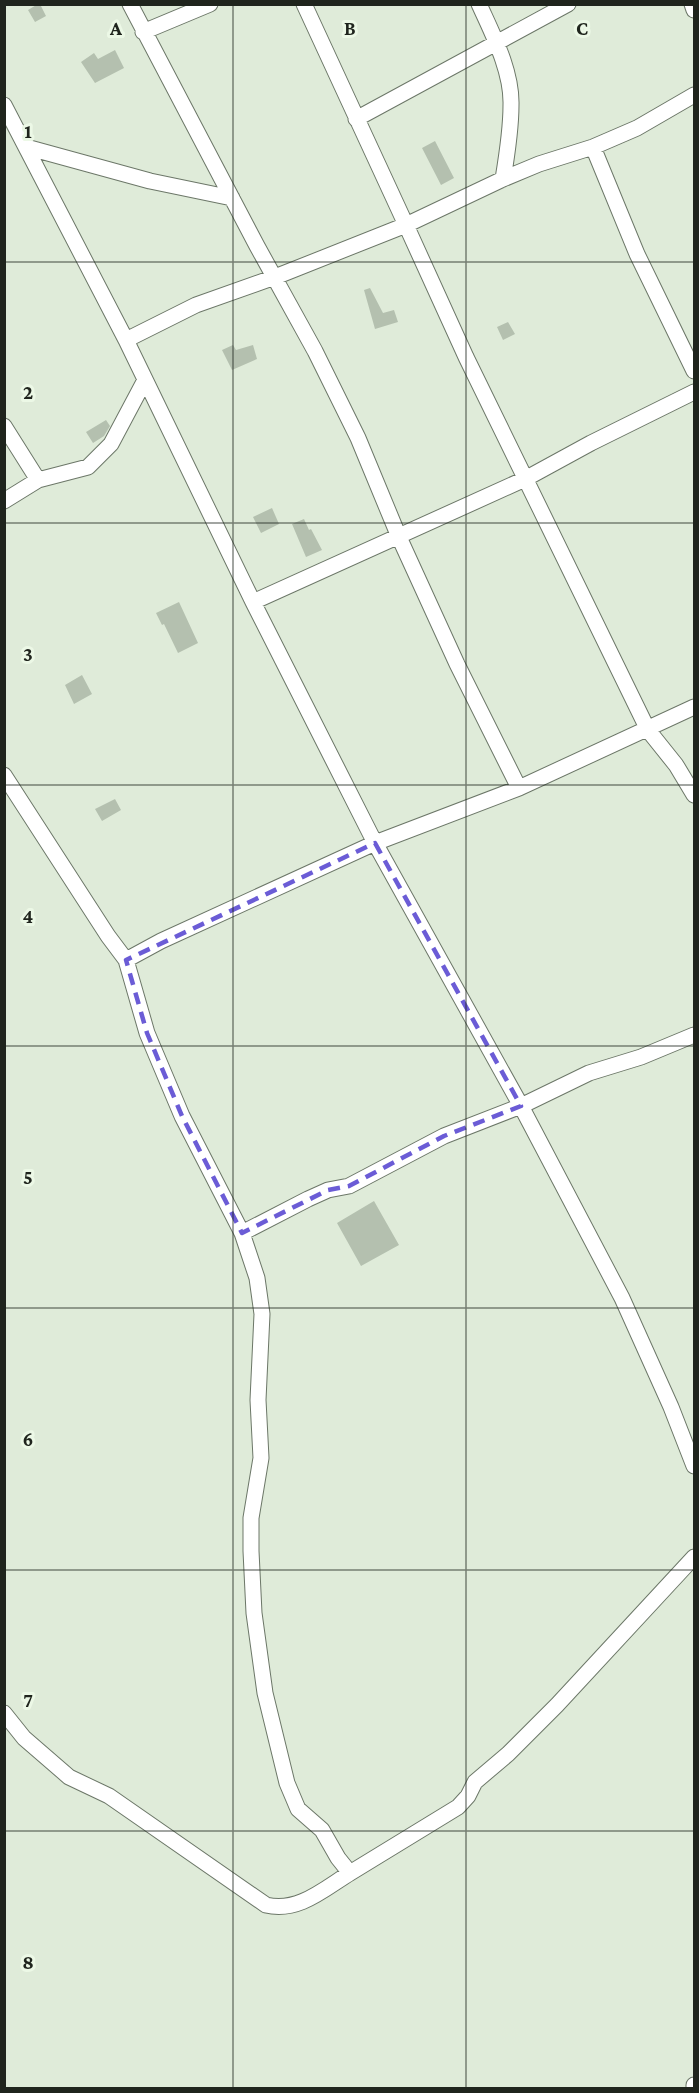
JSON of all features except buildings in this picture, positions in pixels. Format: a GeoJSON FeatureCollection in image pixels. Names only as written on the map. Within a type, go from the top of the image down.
{"type":"FeatureCollection","features":[{"type":"Feature","properties":{"kind":"street"},"geometry":{"type":"LineString","coordinates":[[130,4],[315,351],[358,438],[399,537],[457,664],[519,788]]}},
{"type":"Feature","properties":{"kind":"street"},"geometry":{"type":"LineString","coordinates":[[143,32],[210,4]]}},
{"type":"Feature","properties":{"kind":"street"},"geometry":{"type":"LineString","coordinates":[[304,4],[466,357],[648,730],[676,765],[694,795]]}},
{"type":"Feature","properties":{"kind":"street"},"geometry":{"type":"LineString","coordinates":[[479,4],[507,76],[512,104],[503,179]]}},
{"type":"Feature","properties":{"kind":"street"},"geometry":{"type":"LineString","coordinates":[[356,120],[568,4]]}},
{"type":"Feature","properties":{"kind":"street"},"geometry":{"type":"LineString","coordinates":[[692,4],[694,10]]}},
{"type":"Feature","properties":{"kind":"street"},"geometry":{"type":"LineString","coordinates":[[126,340],[196,305],[275,277],[406,225],[503,179],[539,164],[593,147],[638,128],[694,95]]}},
{"type":"Feature","properties":{"kind":"street"},"geometry":{"type":"LineString","coordinates":[[4,105],[9,125],[26,147],[126,340],[253,602],[375,843],[521,1106],[622,1298],[671,1407],[694,1466]]}},
{"type":"Feature","properties":{"kind":"street"},"geometry":{"type":"LineString","coordinates":[[26,147],[150,181],[232,198]]}},
{"type":"Feature","properties":{"kind":"street"},"geometry":{"type":"LineString","coordinates":[[593,147],[637,254],[694,371]]}},
{"type":"Feature","properties":{"kind":"street"},"geometry":{"type":"LineString","coordinates":[[4,501],[38,480],[88,467],[111,444],[146,380]]}},
{"type":"Feature","properties":{"kind":"street"},"geometry":{"type":"LineString","coordinates":[[253,602],[525,479],[694,392]]}},
{"type":"Feature","properties":{"kind":"street"},"geometry":{"type":"LineString","coordinates":[[4,426],[38,480]]}},
{"type":"Feature","properties":{"kind":"street"},"geometry":{"type":"LineString","coordinates":[[126,960],[161,941],[375,843],[519,788],[694,707]]}},
{"type":"Feature","properties":{"kind":"street"},"geometry":{"type":"LineString","coordinates":[[4,775],[108,936],[126,960],[147,1033],[182,1116],[242,1233],[257,1278],[262,1314],[258,1400],[261,1458],[251,1518],[251,1551],[254,1613],[265,1693],[287,1782],[298,1809],[322,1830],[350,1874]]}},
{"type":"Feature","properties":{"kind":"street"},"geometry":{"type":"LineString","coordinates":[[242,1233],[308,1198],[328,1190],[349,1186],[444,1136],[521,1106],[589,1072],[641,1057],[694,1035]]}},
{"type":"Feature","properties":{"kind":"street"},"geometry":{"type":"LineString","coordinates":[[4,1713],[24,1738],[69,1777],[109,1796],[266,1905],[279,1908],[299,1904],[458,1807],[468,1796],[475,1782],[508,1754],[557,1705],[694,1557]]}},
{"type":"Feature","properties":{"kind":"highlighted area"},"geometry":{"type":"Polygon","coordinates":[[[375,843],[521,1106],[444,1136],[349,1186],[328,1190],[242,1233],[182,1116],[147,1033],[126,960],[375,843]]]}}]}
